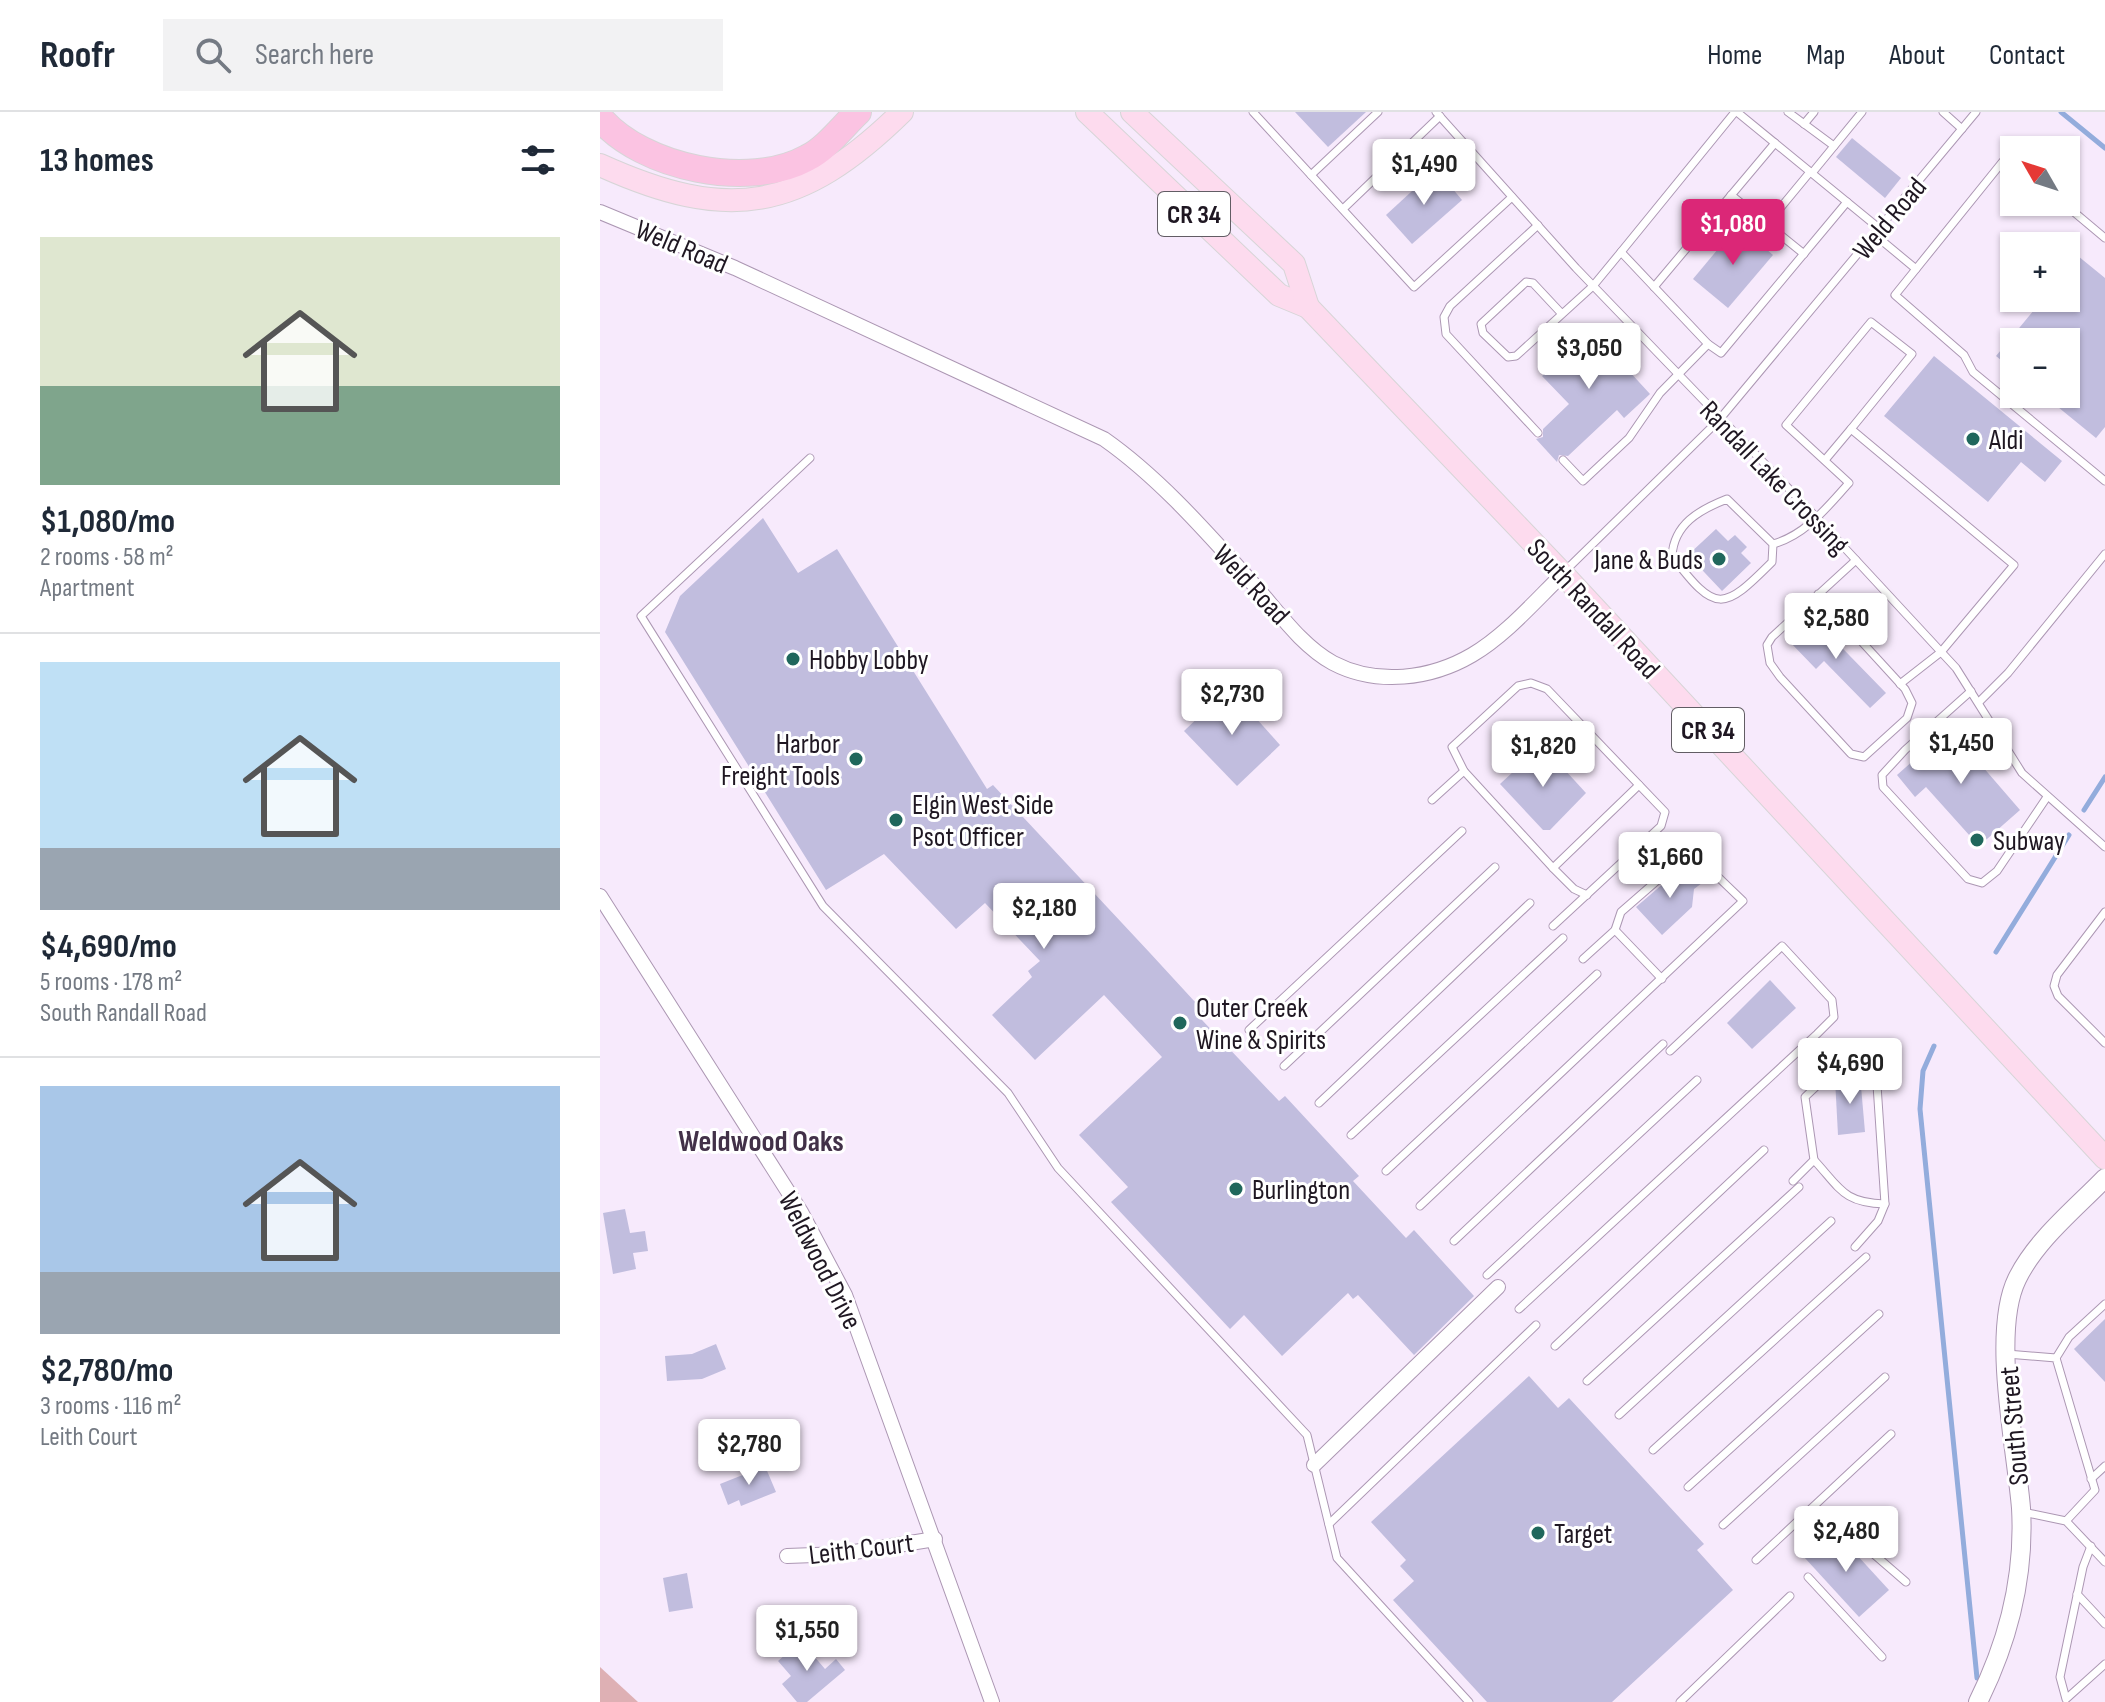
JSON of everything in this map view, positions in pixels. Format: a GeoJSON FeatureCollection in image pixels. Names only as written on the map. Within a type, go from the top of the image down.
{"type":"FeatureCollection","features":[{"type":"Feature","properties":{"kind":"highway"},"geometry":{"type":"LineString","coordinates":[[600,118],[610,130],[648,155],[701,171],[753,173],[808,158],[858,112]]}},
{"type":"Feature","properties":{"kind":"main road"},"geometry":{"type":"LineString","coordinates":[[874,139],[895,112]]}},
{"type":"Feature","properties":{"kind":"main road"},"geometry":{"type":"LineString","coordinates":[[600,165],[653,189],[711,202],[758,200],[807,183],[874,139],[902,112]]}},
{"type":"Feature","properties":{"kind":"main road","name":"South Randall Road"},"geometry":{"type":"LineString","coordinates":[[1087,112],[1279,295],[1308,307],[1563,574],[2105,1158]]}},
{"type":"Feature","properties":{"kind":"main road","name":"South Randall Road"},"geometry":{"type":"LineString","coordinates":[[1132,112],[1294,264],[1308,307]]}},
{"type":"Feature","properties":{"kind":"street","name":"Weld Road"},"geometry":{"type":"LineString","coordinates":[[600,212],[750,275],[1104,439],[1149,476],[1306,642],[1344,667],[1397,678],[1416,676],[1454,664],[1490,642],[1563,574]]}},
{"type":"Feature","properties":{"kind":"street","name":"Weldwood Drive"},"geometry":{"type":"LineString","coordinates":[[600,897],[827,1260],[845,1295],[992,1702]]}},
{"type":"Feature","properties":{"kind":"street","name":"South Street"},"geometry":{"type":"LineString","coordinates":[[1978,1702],[2013,1613],[2020,1574],[2021,1512],[2007,1354],[2007,1313],[2017,1280],[2039,1247],[2105,1178]]}},
{"type":"Feature","properties":{"kind":"street"},"geometry":{"type":"LineString","coordinates":[[1314,1465],[1498,1287]]}},
{"type":"Feature","properties":{"kind":"street","name":"Leith Court"},"geometry":{"type":"LineString","coordinates":[[787,1556],[842,1554],[935,1539]]}},
{"type":"Feature","properties":{"kind":"lane"},"geometry":{"type":"LineString","coordinates":[[1253,112],[1414,287],[1512,197]]}},
{"type":"Feature","properties":{"kind":"lane"},"geometry":{"type":"LineString","coordinates":[[1311,175],[1378,112]]}},
{"type":"Feature","properties":{"kind":"lane"},"geometry":{"type":"LineString","coordinates":[[1562,314],[1533,283],[1526,282],[1481,324],[1483,333],[1508,357],[1516,356],[1593,286],[1736,112],[1847,202],[1916,269]]}},
{"type":"Feature","properties":{"kind":"lane"},"geometry":{"type":"LineString","coordinates":[[1788,112],[1834,146]]}},
{"type":"Feature","properties":{"kind":"lane"},"geometry":{"type":"LineString","coordinates":[[1804,124],[1814,112]]}},
{"type":"Feature","properties":{"kind":"lane"},"geometry":{"type":"LineString","coordinates":[[1767,224],[1862,112]]}},
{"type":"Feature","properties":{"kind":"lane"},"geometry":{"type":"LineString","coordinates":[[1943,112],[1962,129]]}},
{"type":"Feature","properties":{"kind":"lane","name":"Weld Road"},"geometry":{"type":"LineString","coordinates":[[1563,574],[1719,420],[1976,112]]}},
{"type":"Feature","properties":{"kind":"lane"},"geometry":{"type":"LineString","coordinates":[[1343,209],[1438,114]]}},
{"type":"Feature","properties":{"kind":"lane","name":"Randall Lake Crossing"},"geometry":{"type":"LineString","coordinates":[[1438,114],[1593,286],[1719,420],[1817,518],[1941,652],[1979,702],[2022,773],[2105,847]]}},
{"type":"Feature","properties":{"kind":"lane"},"geometry":{"type":"LineString","coordinates":[[1654,287],[1775,143]]}},
{"type":"Feature","properties":{"kind":"lane"},"geometry":{"type":"LineString","coordinates":[[2000,165],[1895,295],[1964,355],[1973,372],[2105,481]]}},
{"type":"Feature","properties":{"kind":"lane"},"geometry":{"type":"LineString","coordinates":[[1731,195],[1804,254]]}},
{"type":"Feature","properties":{"kind":"lane"},"geometry":{"type":"LineString","coordinates":[[1621,252],[1708,344],[1721,353],[1847,202]]}},
{"type":"Feature","properties":{"kind":"lane"},"geometry":{"type":"LineString","coordinates":[[2079,216],[2105,238]]}},
{"type":"Feature","properties":{"kind":"lane"},"geometry":{"type":"LineString","coordinates":[[1538,225],[1450,306],[1444,317],[1446,334],[1538,433]]}},
{"type":"Feature","properties":{"kind":"lane"},"geometry":{"type":"LineString","coordinates":[[1773,544],[1787,540],[1817,518],[1849,483],[1786,425],[1871,322],[1912,354],[1825,460]]}},
{"type":"Feature","properties":{"kind":"lane"},"geometry":{"type":"LineString","coordinates":[[1563,460],[1583,481],[1629,438],[1660,393],[1708,344]]}},
{"type":"Feature","properties":{"kind":"lane"},"geometry":{"type":"LineString","coordinates":[[1851,429],[2014,565],[1941,652],[1900,684]]}},
{"type":"Feature","properties":{"kind":"lane"},"geometry":{"type":"LineString","coordinates":[[810,458],[641,616],[823,906],[1008,1093],[1058,1168],[1307,1435],[1337,1558],[1469,1702]]}},
{"type":"Feature","properties":{"kind":"lane"},"geometry":{"type":"LineString","coordinates":[[1727,499],[1773,544],[1772,562],[1738,597],[1723,601],[1708,596],[1672,556],[1673,538],[1699,510],[1727,499]]}},
{"type":"Feature","properties":{"kind":"lane"},"geometry":{"type":"LineString","coordinates":[[1979,702],[2008,673],[2105,554]]}},
{"type":"Feature","properties":{"kind":"lane"},"geometry":{"type":"LineString","coordinates":[[1818,594],[1900,684],[1912,703],[1907,718],[1864,757],[1851,754],[1780,677],[1770,663],[1767,645],[1818,594],[1856,560]]}},
{"type":"Feature","properties":{"kind":"lane"},"geometry":{"type":"LineString","coordinates":[[1553,926],[1587,895],[1661,826],[1665,812],[1547,689],[1531,683],[1518,686],[1452,747],[1464,771],[1553,868],[1574,889],[1587,895]]}},
{"type":"Feature","properties":{"kind":"lane"},"geometry":{"type":"LineString","coordinates":[[1971,691],[1882,775],[1883,787],[1968,879],[1982,883],[1997,871],[2047,797]]}},
{"type":"Feature","properties":{"kind":"lane"},"geometry":{"type":"LineString","coordinates":[[1432,800],[1464,771]]}},
{"type":"Feature","properties":{"kind":"lane"},"geometry":{"type":"LineString","coordinates":[[1553,868],[1639,785]]}},
{"type":"Feature","properties":{"kind":"lane"},"geometry":{"type":"LineString","coordinates":[[1249,1030],[1462,831]]}},
{"type":"Feature","properties":{"kind":"lane"},"geometry":{"type":"LineString","coordinates":[[1420,1206],[1743,901],[1691,851],[1621,912],[1615,930],[1583,959]]}},
{"type":"Feature","properties":{"kind":"lane"},"geometry":{"type":"LineString","coordinates":[[1284,1066],[1495,867]]}},
{"type":"Feature","properties":{"kind":"lane"},"geometry":{"type":"LineString","coordinates":[[1319,1103],[1530,903]]}},
{"type":"Feature","properties":{"kind":"lane"},"geometry":{"type":"LineString","coordinates":[[2105,912],[2057,975],[2054,986],[2058,996],[2105,1043]]}},
{"type":"Feature","properties":{"kind":"lane"},"geometry":{"type":"LineString","coordinates":[[1615,930],[1662,979]]}},
{"type":"Feature","properties":{"kind":"lane"},"geometry":{"type":"LineString","coordinates":[[1351,1135],[1563,938]]}},
{"type":"Feature","properties":{"kind":"lane"},"geometry":{"type":"LineString","coordinates":[[1519,1309],[1817,1034],[1834,1017],[1832,1000],[1782,946],[1670,1051]]}},
{"type":"Feature","properties":{"kind":"lane"},"geometry":{"type":"LineString","coordinates":[[1386,1171],[1597,974]]}},
{"type":"Feature","properties":{"kind":"lane"},"geometry":{"type":"LineString","coordinates":[[1454,1241],[1663,1044]]}},
{"type":"Feature","properties":{"kind":"lane"},"geometry":{"type":"LineString","coordinates":[[1855,1247],[1878,1221],[1885,1204],[1877,1085],[1871,1057],[1858,1047],[1805,1097],[1814,1160],[1850,1199],[1859,1203],[1885,1204]]}},
{"type":"Feature","properties":{"kind":"lane"},"geometry":{"type":"LineString","coordinates":[[1487,1275],[1697,1080]]}},
{"type":"Feature","properties":{"kind":"lane"},"geometry":{"type":"LineString","coordinates":[[1555,1346],[1764,1150]]}},
{"type":"Feature","properties":{"kind":"lane"},"geometry":{"type":"LineString","coordinates":[[1587,1381],[1796,1184],[1814,1160]]}},
{"type":"Feature","properties":{"kind":"lane"},"geometry":{"type":"LineString","coordinates":[[1619,1415],[1831,1221]]}},
{"type":"Feature","properties":{"kind":"lane"},"geometry":{"type":"LineString","coordinates":[[1653,1450],[1866,1257]]}},
{"type":"Feature","properties":{"kind":"lane"},"geometry":{"type":"LineString","coordinates":[[2066,1521],[2095,1490],[2056,1358],[2069,1337],[2105,1304]]}},
{"type":"Feature","properties":{"kind":"lane"},"geometry":{"type":"LineString","coordinates":[[1688,1487],[1879,1314]]}},
{"type":"Feature","properties":{"kind":"lane"},"geometry":{"type":"LineString","coordinates":[[1329,1524],[1536,1325]]}},
{"type":"Feature","properties":{"kind":"lane"},"geometry":{"type":"LineString","coordinates":[[2007,1354],[2056,1358]]}},
{"type":"Feature","properties":{"kind":"lane"},"geometry":{"type":"LineString","coordinates":[[1723,1525],[1885,1377]]}},
{"type":"Feature","properties":{"kind":"lane"},"geometry":{"type":"LineString","coordinates":[[1756,1560],[1891,1434]]}},
{"type":"Feature","properties":{"kind":"lane"},"geometry":{"type":"LineString","coordinates":[[2091,1479],[2105,1466]]}},
{"type":"Feature","properties":{"kind":"lane"},"geometry":{"type":"LineString","coordinates":[[2021,1512],[2047,1514],[2066,1521],[2105,1562]]}},
{"type":"Feature","properties":{"kind":"lane"},"geometry":{"type":"LineString","coordinates":[[1854,1537],[1906,1582]]}},
{"type":"Feature","properties":{"kind":"lane"},"geometry":{"type":"LineString","coordinates":[[2091,1546],[2077,1594],[2060,1677],[2066,1699],[2105,1664]]}},
{"type":"Feature","properties":{"kind":"lane"},"geometry":{"type":"LineString","coordinates":[[1808,1577],[1882,1657]]}},
{"type":"Feature","properties":{"kind":"lane"},"geometry":{"type":"LineString","coordinates":[[2077,1594],[2105,1624]]}},
{"type":"Feature","properties":{"kind":"lane"},"geometry":{"type":"LineString","coordinates":[[1680,1702],[1790,1596]]}},
{"type":"Feature","properties":{"kind":"shaded area"},"geometry":{"type":"Polygon","coordinates":[[[600,1667],[638,1702],[600,1702],[600,1667]]]}},
{"type":"Feature","properties":{"kind":"building"},"geometry":{"type":"Polygon","coordinates":[[[1295,112],[1366,112],[1328,147],[1295,112]]]}},
{"type":"Feature","properties":{"kind":"building"},"geometry":{"type":"Polygon","coordinates":[[[1852,138],[1901,178],[1885,198],[1836,157],[1852,138]]]}},
{"type":"Feature","properties":{"kind":"building"},"geometry":{"type":"Polygon","coordinates":[[[1436,169],[1462,200],[1412,244],[1386,215],[1436,169]]]}},
{"type":"Feature","properties":{"kind":"building"},"geometry":{"type":"Polygon","coordinates":[[[1738,225],[1773,255],[1728,308],[1693,279],[1738,225]]]}},
{"type":"Feature","properties":{"kind":"building"},"geometry":{"type":"Polygon","coordinates":[[[2080,258],[2105,278],[2105,427],[2096,438],[2059,408],[2080,408],[2080,328],[2019,328],[2032,312],[2080,312],[2080,258]]]}},
{"type":"Feature","properties":{"kind":"building"},"geometry":{"type":"Polygon","coordinates":[[[1599,323],[1625,351],[1617,358],[1650,394],[1624,418],[1617,410],[1568,456],[1559,455],[1557,462],[1536,439],[1543,437],[1543,429],[1569,404],[1542,376],[1599,323]]]}},
{"type":"Feature","properties":{"kind":"building","name":"Aldi"},"geometry":{"type":"Polygon","coordinates":[[[1934,356],[2062,461],[2045,482],[2021,462],[1988,502],[1884,416],[1934,356]]]}},
{"type":"Feature","properties":{"kind":"building"},"geometry":{"type":"Polygon","coordinates":[[[763,518],[798,573],[837,549],[987,789],[993,785],[1207,1015],[1202,1020],[1279,1101],[1285,1096],[1359,1176],[1353,1181],[1406,1238],[1414,1230],[1474,1296],[1414,1355],[1358,1295],[1353,1299],[1348,1293],[1282,1356],[1244,1315],[1230,1329],[1111,1202],[1128,1187],[1079,1135],[1162,1057],[1104,995],[1035,1060],[992,1015],[1032,977],[1028,971],[1040,961],[985,903],[956,929],[884,854],[826,890],[665,632],[680,596],[763,518]]]}},
{"type":"Feature","properties":{"kind":"building","name":"Jane & Buds"},"geometry":{"type":"Polygon","coordinates":[[[1716,529],[1728,541],[1735,535],[1747,547],[1741,553],[1751,563],[1722,591],[1688,555],[1716,529]]]}},
{"type":"Feature","properties":{"kind":"building"},"geometry":{"type":"Polygon","coordinates":[[[1813,618],[1886,693],[1870,708],[1824,661],[1816,669],[1789,641],[1813,618]]]}},
{"type":"Feature","properties":{"kind":"building"},"geometry":{"type":"Polygon","coordinates":[[[1229,688],[1280,745],[1237,786],[1184,731],[1229,688]]]}},
{"type":"Feature","properties":{"kind":"building"},"geometry":{"type":"Polygon","coordinates":[[[1949,729],[1962,744],[1968,739],[1987,761],[1982,766],[2020,810],[1979,846],[1926,787],[1915,797],[1897,775],[1949,729]]]}},
{"type":"Feature","properties":{"kind":"building"},"geometry":{"type":"Polygon","coordinates":[[[1542,745],[1586,793],[1550,830],[1543,830],[1500,784],[1542,745]]]}},
{"type":"Feature","properties":{"kind":"building"},"geometry":{"type":"Polygon","coordinates":[[[1685,865],[1702,883],[1694,889],[1692,907],[1662,935],[1636,907],[1685,865]]]}},
{"type":"Feature","properties":{"kind":"building"},"geometry":{"type":"Polygon","coordinates":[[[1770,980],[1796,1008],[1752,1049],[1727,1023],[1770,980]]]}},
{"type":"Feature","properties":{"kind":"building"},"geometry":{"type":"Polygon","coordinates":[[[1860,1075],[1865,1132],[1838,1135],[1835,1079],[1860,1075]]]}},
{"type":"Feature","properties":{"kind":"building"},"geometry":{"type":"Polygon","coordinates":[[[625,1209],[630,1233],[645,1231],[648,1251],[633,1253],[636,1269],[613,1274],[603,1213],[625,1209]]]}},
{"type":"Feature","properties":{"kind":"building"},"geometry":{"type":"Polygon","coordinates":[[[2105,1319],[2105,1382],[2074,1349],[2105,1319]]]}},
{"type":"Feature","properties":{"kind":"building"},"geometry":{"type":"Polygon","coordinates":[[[716,1344],[726,1369],[702,1379],[667,1381],[665,1356],[692,1354],[716,1344]]]}},
{"type":"Feature","properties":{"kind":"building","name":"Target"},"geometry":{"type":"Polygon","coordinates":[[[1529,1376],[1558,1408],[1569,1398],[1704,1544],[1697,1550],[1733,1590],[1612,1702],[1487,1702],[1393,1600],[1414,1581],[1400,1566],[1406,1560],[1371,1522],[1529,1376]]]}},
{"type":"Feature","properties":{"kind":"building"},"geometry":{"type":"Polygon","coordinates":[[[765,1466],[776,1492],[741,1506],[739,1500],[728,1505],[720,1484],[765,1466]]]}},
{"type":"Feature","properties":{"kind":"building"},"geometry":{"type":"Polygon","coordinates":[[[1834,1530],[1889,1590],[1859,1617],[1804,1557],[1834,1530]]]}},
{"type":"Feature","properties":{"kind":"building"},"geometry":{"type":"Polygon","coordinates":[[[687,1573],[693,1608],[669,1612],[663,1578],[687,1573]]]}},
{"type":"Feature","properties":{"kind":"building"},"geometry":{"type":"Polygon","coordinates":[[[801,1641],[825,1669],[836,1659],[845,1670],[807,1702],[797,1702],[782,1684],[791,1676],[778,1661],[801,1641]]]}},
{"type":"Feature","properties":{"kind":"waterway"},"geometry":{"type":"LineString","coordinates":[[2061,112],[2105,148]]}},
{"type":"Feature","properties":{"kind":"waterway"},"geometry":{"type":"LineString","coordinates":[[2084,810],[2105,777]]}},
{"type":"Feature","properties":{"kind":"waterway"},"geometry":{"type":"LineString","coordinates":[[1996,952],[2069,835]]}},
{"type":"Feature","properties":{"kind":"waterway"},"geometry":{"type":"LineString","coordinates":[[1934,1046],[1923,1071],[1920,1109],[1977,1678]]}},
{"type":"Feature","properties":{"kind":"place","name":"Aldi"},"geometry":{"type":"Point","coordinates":[1973,439]}},
{"type":"Feature","properties":{"kind":"place","name":"Jane & Buds"},"geometry":{"type":"Point","coordinates":[1719,559]}},
{"type":"Feature","properties":{"kind":"place","name":"Hobby Lobby"},"geometry":{"type":"Point","coordinates":[793,659]}},
{"type":"Feature","properties":{"kind":"place","name":"Harbor Freight Tools"},"geometry":{"type":"Point","coordinates":[856,759]}},
{"type":"Feature","properties":{"kind":"place","name":"Elgin West Side Psot Officer"},"geometry":{"type":"Point","coordinates":[896,820]}},
{"type":"Feature","properties":{"kind":"place","name":"Subway"},"geometry":{"type":"Point","coordinates":[1977,840]}},
{"type":"Feature","properties":{"kind":"place","name":"Outer Creek Wine & Spirits"},"geometry":{"type":"Point","coordinates":[1180,1023]}},
{"type":"Feature","properties":{"kind":"place","name":"Burlington"},"geometry":{"type":"Point","coordinates":[1236,1189]}},
{"type":"Feature","properties":{"kind":"place","name":"Target"},"geometry":{"type":"Point","coordinates":[1538,1533]}},
{"type":"Feature","properties":{"kind":"district","name":"Weldwood Oaks"},"geometry":{"type":"Point","coordinates":[761,1141]}}]}
